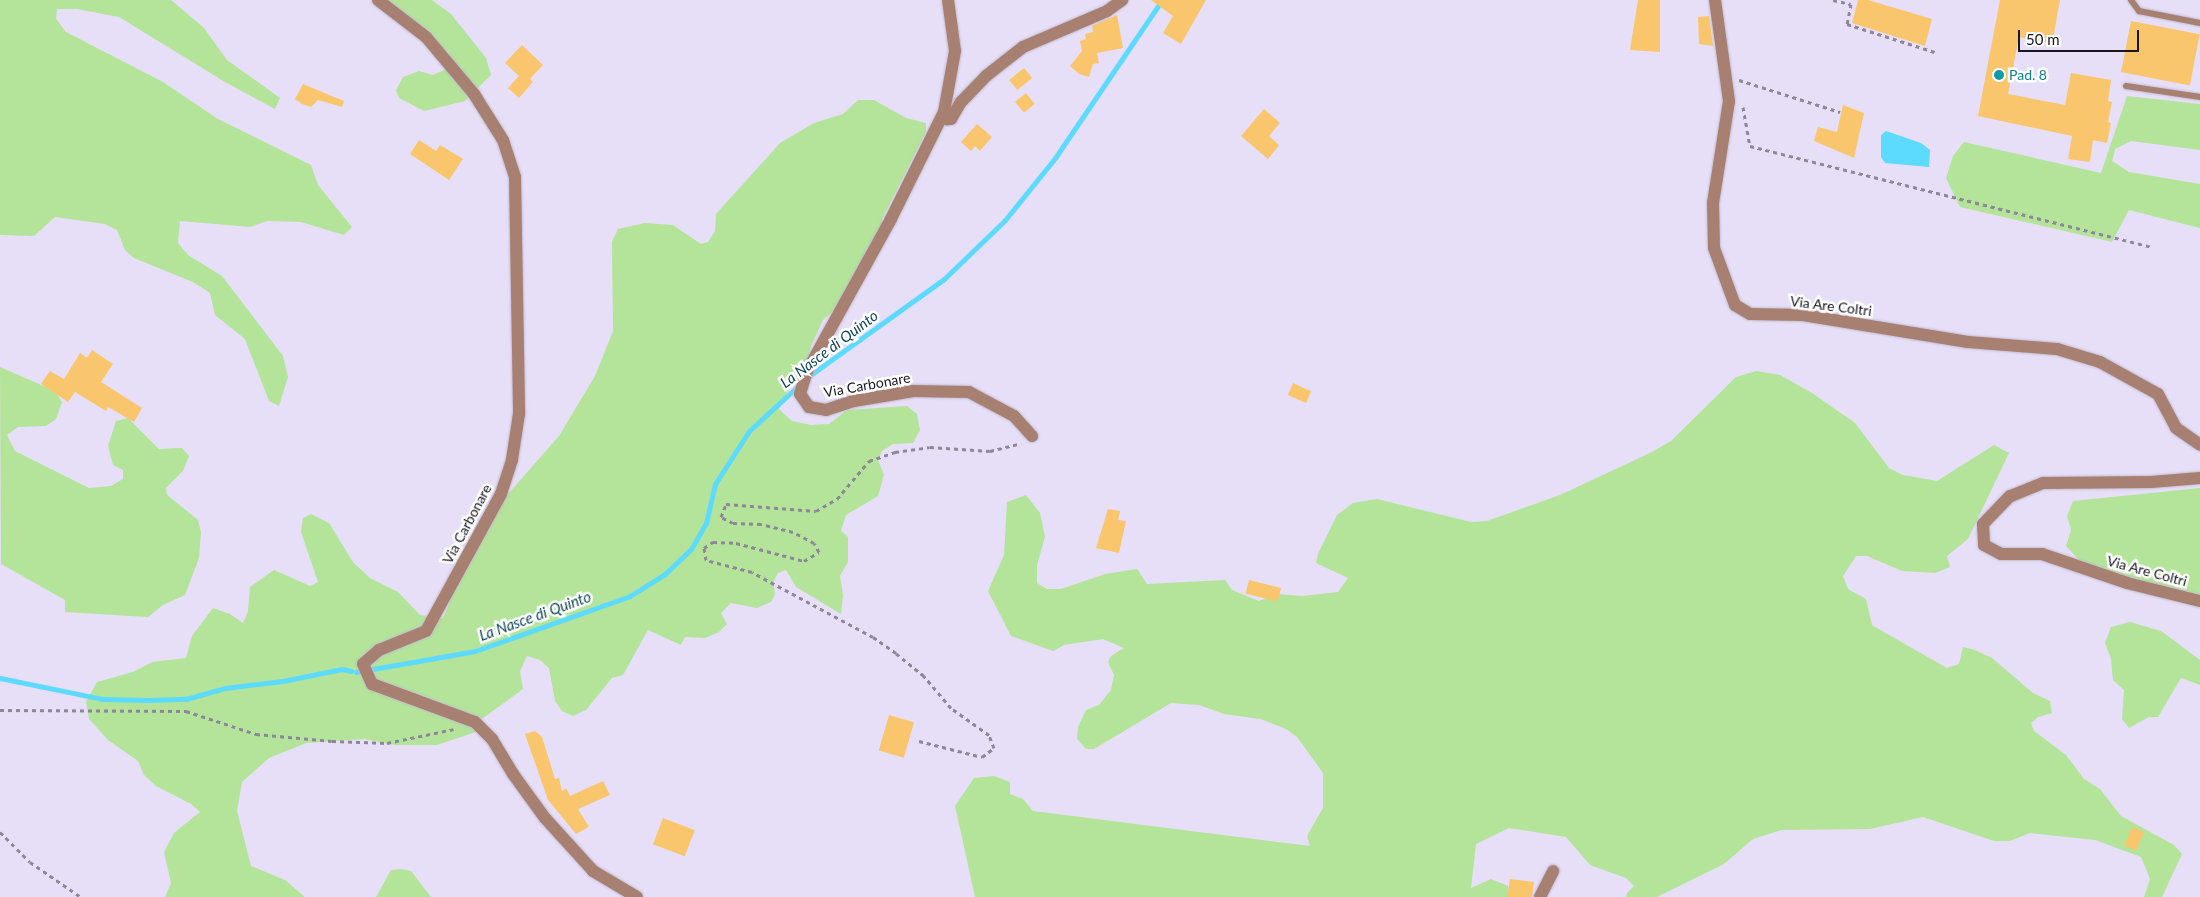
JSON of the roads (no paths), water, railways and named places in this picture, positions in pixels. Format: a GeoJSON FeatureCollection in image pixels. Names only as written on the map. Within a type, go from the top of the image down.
{"type":"FeatureCollection","features":[{"type":"Feature","properties":{"kind":"street","name":"Via Carbonare"},"geometry":{"type":"LineString","coordinates":[[378,0],[426,37],[474,94],[503,140],[512,168],[519,236],[519,414],[512,460],[501,494],[426,631],[379,650],[362,664],[372,684],[475,722],[492,739],[513,774],[546,818],[593,871],[637,897]]}},
{"type":"Feature","properties":{"kind":"street","name":"Via Carbonare"},"geometry":{"type":"LineString","coordinates":[[948,0],[955,51],[944,112],[891,218],[807,371],[800,394],[809,406],[826,410],[854,401],[913,391],[969,392],[1014,416],[1032,436]]}},
{"type":"Feature","properties":{"kind":"street"},"geometry":{"type":"LineString","coordinates":[[944,112],[947,119],[951,119],[961,102],[986,76],[1023,47],[1107,11],[1122,0]]}},
{"type":"Feature","properties":{"kind":"street","name":"Via Are Coltri"},"geometry":{"type":"LineString","coordinates":[[1715,0],[1729,101],[1713,203],[1714,248],[1735,305],[1750,314],[1803,315],[1968,342],[2057,349],[2100,362],[2158,394],[2176,428],[2200,445]]}},
{"type":"Feature","properties":{"kind":"street","name":"Via Are Coltri"},"geometry":{"type":"LineString","coordinates":[[2200,478],[2151,482],[2043,482],[2010,496],[1983,524],[1984,544],[2001,554],[2042,554],[2118,580],[2200,601]]}},
{"type":"Feature","properties":{"kind":"street"},"geometry":{"type":"LineString","coordinates":[[1540,897],[1553,872]]}},
{"type":"Feature","properties":{"kind":"lane"},"geometry":{"type":"LineString","coordinates":[[2130,0],[2139,11],[2200,23]]}},
{"type":"Feature","properties":{"kind":"lane"},"geometry":{"type":"LineString","coordinates":[[2126,86],[2200,97]]}},
{"type":"Feature","properties":{"kind":"water"},"geometry":{"type":"Polygon","coordinates":[[[1886,131],[1921,143],[1930,150],[1929,167],[1885,163],[1881,157],[1881,135],[1886,131]]]}},
{"type":"Feature","properties":{"kind":"waterway","name":"La Nasce di Quinto"},"geometry":{"type":"LineString","coordinates":[[809,376],[944,279],[1005,220],[1055,158],[1162,0]]}},
{"type":"Feature","properties":{"kind":"waterway","name":"La Nasce di Quinto"},"geometry":{"type":"LineString","coordinates":[[356,672],[475,651],[630,596],[665,574],[691,549],[706,523],[715,484],[749,431],[799,385]]}},
{"type":"Feature","properties":{"kind":"waterway","name":"La Nasce di Quinto"},"geometry":{"type":"LineString","coordinates":[[0,678],[102,699],[148,700],[186,699],[225,688],[283,681],[342,669],[351,671]]}},
{"type":"Feature","properties":{"kind":"place","name":"Pad. 8"},"geometry":{"type":"Point","coordinates":[1999,75]}}]}
